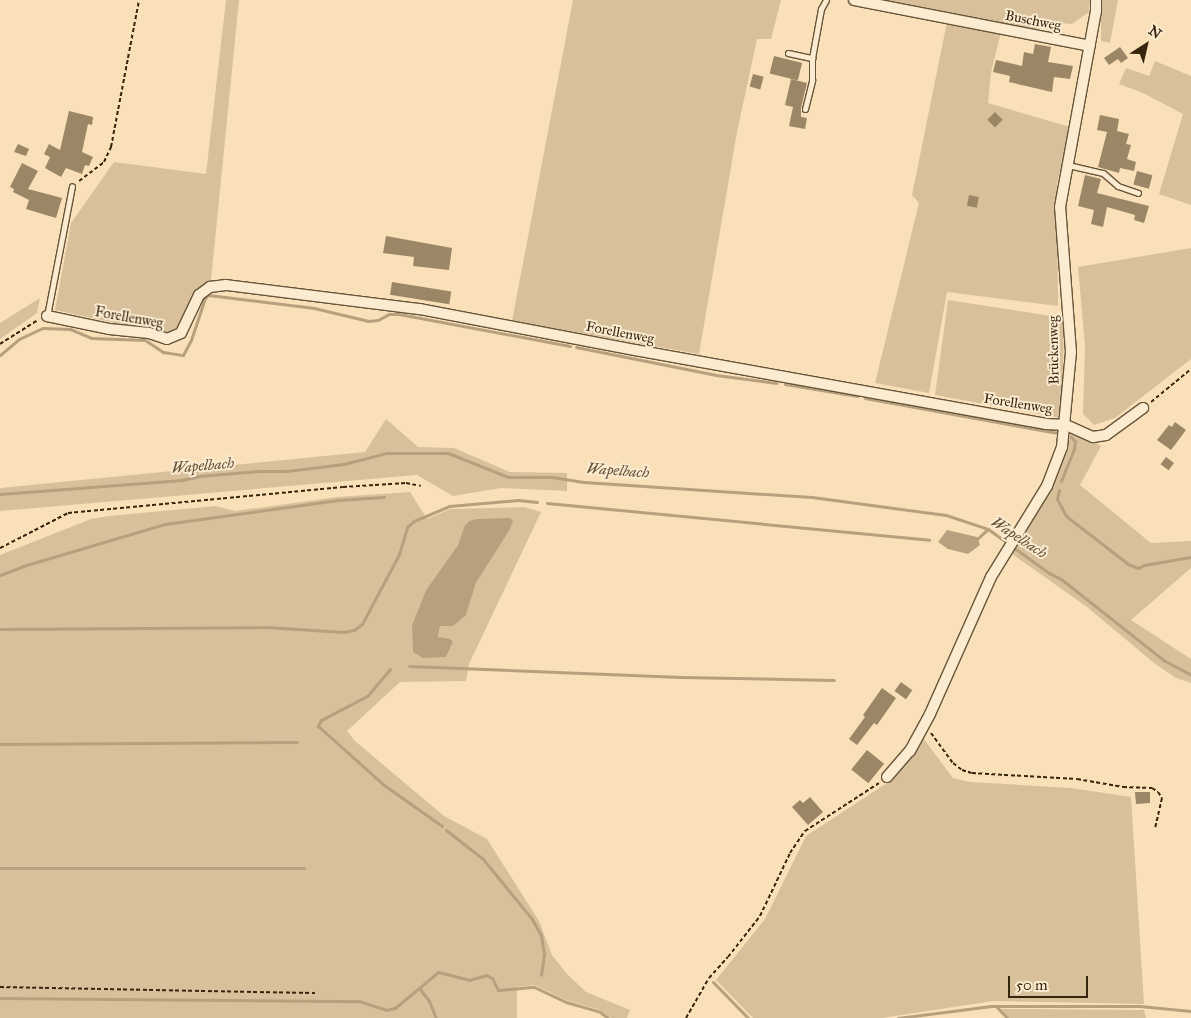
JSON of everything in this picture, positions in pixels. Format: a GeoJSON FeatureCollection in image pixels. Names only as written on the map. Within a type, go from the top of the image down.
{"type":"FeatureCollection","features":[{"type":"Feature","properties":{"kind":"street","name":"Buschweg"},"geometry":{"type":"LineString","coordinates":[[854,0],[1090,46]]}},
{"type":"Feature","properties":{"kind":"street","name":"Brückenweg"},"geometry":{"type":"LineString","coordinates":[[887,777],[910,752],[991,577],[1010,549],[1047,486],[1062,447],[1066,425],[1071,352],[1060,207],[1090,46],[1096,0]]}},
{"type":"Feature","properties":{"kind":"street","name":"Forellenweg"},"geometry":{"type":"LineString","coordinates":[[47,316],[109,329],[149,333],[167,339],[181,333],[199,295],[210,287],[226,284],[420,309],[1046,424],[1066,425],[1093,437],[1106,435],[1143,408]]}},
{"type":"Feature","properties":{"kind":"lane"},"geometry":{"type":"LineString","coordinates":[[805,109],[812,80],[812,58],[821,8],[826,0]]}},
{"type":"Feature","properties":{"kind":"lane"},"geometry":{"type":"LineString","coordinates":[[788,52],[812,58]]}},
{"type":"Feature","properties":{"kind":"lane"},"geometry":{"type":"LineString","coordinates":[[1068,165],[1103,173],[1118,186],[1138,193]]}},
{"type":"Feature","properties":{"kind":"lane"},"geometry":{"type":"LineString","coordinates":[[47,316],[72,186]]}},
{"type":"Feature","properties":{"kind":"path"},"geometry":{"type":"LineString","coordinates":[[72,186],[104,162],[111,148],[139,0]]}},
{"type":"Feature","properties":{"kind":"path"},"geometry":{"type":"LineString","coordinates":[[0,344],[34,321],[47,316]]}},
{"type":"Feature","properties":{"kind":"path"},"geometry":{"type":"LineString","coordinates":[[1143,408],[1191,369]]}},
{"type":"Feature","properties":{"kind":"path"},"geometry":{"type":"LineString","coordinates":[[0,548],[68,513],[343,487],[406,483],[421,486]]}},
{"type":"Feature","properties":{"kind":"path"},"geometry":{"type":"LineString","coordinates":[[923,726],[928,729],[953,763],[962,770],[972,773],[1077,779],[1123,787],[1152,788],[1162,798],[1155,828]]}},
{"type":"Feature","properties":{"kind":"path"},"geometry":{"type":"LineString","coordinates":[[686,1018],[709,978],[760,916],[790,853],[805,831],[887,777]]}},
{"type":"Feature","properties":{"kind":"path"},"geometry":{"type":"LineString","coordinates":[[0,987],[315,993]]}},
{"type":"Feature","properties":{"kind":"shaded area"},"geometry":{"type":"Polygon","coordinates":[[[226,0],[239,0],[211,280],[195,291],[176,331],[167,334],[55,310],[71,223],[114,162],[206,174],[226,0]]]}},
{"type":"Feature","properties":{"kind":"shaded area"},"geometry":{"type":"Polygon","coordinates":[[[573,0],[781,0],[771,39],[757,39],[737,132],[699,354],[512,321],[573,0]]]}},
{"type":"Feature","properties":{"kind":"shaded area"},"geometry":{"type":"Polygon","coordinates":[[[875,0],[1090,0],[1089,12],[1072,24],[1045,22],[1036,29],[875,0]]]}},
{"type":"Feature","properties":{"kind":"shaded area"},"geometry":{"type":"Polygon","coordinates":[[[1101,0],[1118,0],[1110,43],[1101,41],[1101,0]]]}},
{"type":"Feature","properties":{"kind":"shaded area"},"geometry":{"type":"Polygon","coordinates":[[[947,22],[1001,32],[991,73],[988,103],[1070,127],[1057,184],[1058,306],[947,292],[929,393],[875,383],[919,203],[912,195],[947,22]]]}},
{"type":"Feature","properties":{"kind":"shaded area"},"geometry":{"type":"Polygon","coordinates":[[[1155,61],[1191,76],[1191,205],[1159,194],[1183,114],[1143,93],[1119,84],[1126,68],[1149,76],[1155,61]]]}},
{"type":"Feature","properties":{"kind":"shaded area"},"geometry":{"type":"Polygon","coordinates":[[[1191,248],[1191,359],[1115,418],[1094,425],[1083,414],[1085,346],[1078,267],[1191,248]]]}},
{"type":"Feature","properties":{"kind":"shaded area"},"geometry":{"type":"Polygon","coordinates":[[[40,298],[37,313],[0,339],[0,323],[40,298]]]}},
{"type":"Feature","properties":{"kind":"shaded area"},"geometry":{"type":"Polygon","coordinates":[[[948,300],[1064,318],[1062,418],[935,395],[948,300]]]}},
{"type":"Feature","properties":{"kind":"shaded area"},"geometry":{"type":"Polygon","coordinates":[[[386,419],[418,447],[454,448],[510,472],[567,473],[567,491],[501,488],[453,496],[417,475],[0,511],[0,488],[365,452],[386,419]]]}},
{"type":"Feature","properties":{"kind":"shaded area"},"geometry":{"type":"Polygon","coordinates":[[[1071,431],[1101,446],[1080,485],[1151,543],[1191,541],[1191,568],[1131,620],[1191,659],[1191,683],[1176,678],[1154,663],[1087,607],[1012,554],[1050,492],[1071,431]]]}},
{"type":"Feature","properties":{"kind":"shaded area"},"geometry":{"type":"Polygon","coordinates":[[[410,492],[427,519],[450,509],[524,507],[541,512],[469,664],[466,681],[400,682],[347,731],[355,741],[444,816],[487,839],[539,921],[552,955],[567,974],[586,992],[630,1010],[627,1018],[611,1018],[600,1010],[566,1000],[534,985],[517,987],[517,1018],[0,1018],[0,555],[91,519],[216,506],[235,511],[337,497],[410,492]],[[510,518],[469,521],[464,527],[458,545],[426,590],[412,625],[446,657],[453,642],[438,638],[440,626],[466,615],[476,583],[509,531],[510,518]]]}},
{"type":"Feature","properties":{"kind":"shaded area"},"geometry":{"type":"Polygon","coordinates":[[[510,518],[513,521],[509,531],[476,583],[466,615],[453,626],[440,626],[438,637],[450,639],[453,642],[446,657],[423,658],[413,652],[412,625],[426,590],[458,545],[464,527],[469,521],[477,519],[510,518]]]}},
{"type":"Feature","properties":{"kind":"shaded area"},"geometry":{"type":"Polygon","coordinates":[[[947,530],[977,537],[980,545],[968,554],[948,549],[938,542],[947,530]]]}},
{"type":"Feature","properties":{"kind":"shaded area"},"geometry":{"type":"Polygon","coordinates":[[[923,738],[953,778],[970,782],[1071,788],[1131,797],[1144,1004],[993,1001],[882,1018],[753,1018],[716,980],[765,919],[806,836],[887,783],[913,753],[923,738]]]}},
{"type":"Feature","properties":{"kind":"shaded area"},"geometry":{"type":"Polygon","coordinates":[[[1001,1009],[1144,1010],[1146,1018],[1009,1018],[1001,1009]]]}},
{"type":"Feature","properties":{"kind":"building"},"geometry":{"type":"Polygon","coordinates":[[[1035,44],[1051,47],[1048,62],[1073,66],[1070,79],[1054,77],[1052,92],[1009,82],[1010,76],[993,72],[996,60],[1022,66],[1024,52],[1033,54],[1035,44]]]}},
{"type":"Feature","properties":{"kind":"building"},"geometry":{"type":"Polygon","coordinates":[[[1120,47],[1128,58],[1121,63],[1118,59],[1109,65],[1104,58],[1120,47]]]}},
{"type":"Feature","properties":{"kind":"building"},"geometry":{"type":"Polygon","coordinates":[[[774,56],[802,63],[798,80],[770,73],[774,56]]]}},
{"type":"Feature","properties":{"kind":"building"},"geometry":{"type":"Polygon","coordinates":[[[753,74],[764,77],[760,89],[750,87],[753,74]]]}},
{"type":"Feature","properties":{"kind":"building"},"geometry":{"type":"Polygon","coordinates":[[[791,79],[807,83],[801,108],[801,117],[807,118],[805,129],[789,126],[793,107],[785,105],[791,79]]]}},
{"type":"Feature","properties":{"kind":"building"},"geometry":{"type":"Polygon","coordinates":[[[69,111],[93,117],[92,125],[88,124],[82,152],[93,157],[89,166],[85,165],[82,174],[66,168],[61,177],[45,168],[50,157],[44,154],[49,144],[60,150],[69,111]]]}},
{"type":"Feature","properties":{"kind":"building"},"geometry":{"type":"Polygon","coordinates":[[[995,112],[1003,120],[995,128],[987,120],[995,112]]]}},
{"type":"Feature","properties":{"kind":"building"},"geometry":{"type":"Polygon","coordinates":[[[1100,115],[1119,119],[1117,131],[1129,134],[1126,144],[1131,145],[1127,159],[1136,162],[1134,171],[1120,168],[1119,173],[1098,167],[1107,132],[1097,130],[1100,115]]]}},
{"type":"Feature","properties":{"kind":"building"},"geometry":{"type":"Polygon","coordinates":[[[18,144],[29,149],[26,156],[14,152],[18,144]]]}},
{"type":"Feature","properties":{"kind":"building"},"geometry":{"type":"Polygon","coordinates":[[[22,163],[38,171],[28,189],[62,198],[56,218],[26,209],[29,200],[13,192],[14,189],[10,187],[22,163]]]}},
{"type":"Feature","properties":{"kind":"building"},"geometry":{"type":"Polygon","coordinates":[[[1137,171],[1152,175],[1149,189],[1133,185],[1137,171]]]}},
{"type":"Feature","properties":{"kind":"building"},"geometry":{"type":"Polygon","coordinates":[[[1085,175],[1101,179],[1097,193],[1149,206],[1144,223],[1134,220],[1135,215],[1107,207],[1103,227],[1091,224],[1094,210],[1078,206],[1085,175]]]}},
{"type":"Feature","properties":{"kind":"building"},"geometry":{"type":"Polygon","coordinates":[[[969,195],[979,197],[977,208],[967,206],[969,195]]]}},
{"type":"Feature","properties":{"kind":"building"},"geometry":{"type":"Polygon","coordinates":[[[386,236],[452,248],[449,270],[413,266],[414,257],[383,253],[386,236]]]}},
{"type":"Feature","properties":{"kind":"building"},"geometry":{"type":"Polygon","coordinates":[[[392,282],[451,291],[449,304],[390,295],[392,282]]]}},
{"type":"Feature","properties":{"kind":"building"},"geometry":{"type":"Polygon","coordinates":[[[1175,422],[1186,430],[1171,450],[1157,440],[1169,425],[1172,427],[1175,422]]]}},
{"type":"Feature","properties":{"kind":"building"},"geometry":{"type":"Polygon","coordinates":[[[1166,457],[1174,463],[1169,470],[1161,464],[1166,457]]]}},
{"type":"Feature","properties":{"kind":"building"},"geometry":{"type":"Polygon","coordinates":[[[901,682],[912,690],[906,699],[895,691],[901,682]]]}},
{"type":"Feature","properties":{"kind":"building"},"geometry":{"type":"Polygon","coordinates":[[[882,688],[896,698],[877,725],[874,723],[857,745],[849,739],[882,688]]]}},
{"type":"Feature","properties":{"kind":"building"},"geometry":{"type":"Polygon","coordinates":[[[867,750],[884,764],[868,783],[851,769],[867,750]]]}},
{"type":"Feature","properties":{"kind":"building"},"geometry":{"type":"Polygon","coordinates":[[[1135,792],[1150,792],[1150,803],[1136,804],[1135,792]]]}},
{"type":"Feature","properties":{"kind":"building"},"geometry":{"type":"Polygon","coordinates":[[[810,797],[823,812],[808,825],[792,807],[800,800],[803,803],[810,797]]]}},
{"type":"Feature","properties":{"kind":"waterway"},"geometry":{"type":"LineString","coordinates":[[0,355],[19,339],[43,328],[70,329],[91,338],[145,340],[163,352],[183,355],[191,340],[205,298],[208,295],[314,308],[368,321],[378,320],[389,314],[399,314],[570,346]]}},
{"type":"Feature","properties":{"kind":"waterway"},"geometry":{"type":"LineString","coordinates":[[576,347],[716,375],[776,383]]}},
{"type":"Feature","properties":{"kind":"waterway"},"geometry":{"type":"LineString","coordinates":[[785,384],[857,396]]}},
{"type":"Feature","properties":{"kind":"waterway"},"geometry":{"type":"LineString","coordinates":[[865,398],[1058,433]]}},
{"type":"Feature","properties":{"kind":"waterway"},"geometry":{"type":"LineString","coordinates":[[1061,481],[1074,449],[1075,441],[1071,437]]}},
{"type":"Feature","properties":{"kind":"waterway","name":"Wapelbach"},"geometry":{"type":"LineString","coordinates":[[0,494],[182,480],[199,476],[259,471],[287,471],[344,464],[386,453],[448,453],[508,477],[552,477],[584,482],[812,497],[946,515],[988,529],[1049,573],[1061,579],[1165,661],[1191,675]]}},
{"type":"Feature","properties":{"kind":"waterway"},"geometry":{"type":"LineString","coordinates":[[1059,490],[1057,499],[1066,516],[1128,564],[1138,568],[1144,565],[1191,557]]}},
{"type":"Feature","properties":{"kind":"waterway"},"geometry":{"type":"LineString","coordinates":[[0,575],[23,566],[165,524],[338,500],[384,497]]}},
{"type":"Feature","properties":{"kind":"waterway"},"geometry":{"type":"LineString","coordinates":[[0,629],[266,627],[344,632],[354,630],[362,624],[399,554],[407,527],[414,521],[449,506],[518,500],[537,502]]}},
{"type":"Feature","properties":{"kind":"waterway"},"geometry":{"type":"LineString","coordinates":[[547,503],[929,540]]}},
{"type":"Feature","properties":{"kind":"waterway"},"geometry":{"type":"LineString","coordinates":[[976,540],[988,529]]}},
{"type":"Feature","properties":{"kind":"waterway"},"geometry":{"type":"LineString","coordinates":[[409,666],[681,677],[834,680]]}},
{"type":"Feature","properties":{"kind":"waterway"},"geometry":{"type":"LineString","coordinates":[[390,669],[367,696],[321,720],[318,726],[384,785],[442,826]]}},
{"type":"Feature","properties":{"kind":"waterway"},"geometry":{"type":"LineString","coordinates":[[0,744],[297,742]]}},
{"type":"Feature","properties":{"kind":"waterway"},"geometry":{"type":"LineString","coordinates":[[446,830],[483,859],[532,919],[541,935],[544,954],[541,975]]}},
{"type":"Feature","properties":{"kind":"waterway"},"geometry":{"type":"LineString","coordinates":[[0,868],[304,868]]}},
{"type":"Feature","properties":{"kind":"waterway"},"geometry":{"type":"LineString","coordinates":[[0,998],[359,1001],[386,1010],[395,1008],[438,972],[469,980],[486,975],[492,978],[498,990],[534,987],[566,1002],[600,1012],[608,1018]]}},
{"type":"Feature","properties":{"kind":"waterway"},"geometry":{"type":"LineString","coordinates":[[713,982],[748,1018]]}},
{"type":"Feature","properties":{"kind":"waterway"},"geometry":{"type":"LineString","coordinates":[[420,989],[429,1001],[436,1018]]}},
{"type":"Feature","properties":{"kind":"waterway"},"geometry":{"type":"LineString","coordinates":[[898,1018],[991,1006],[1140,1006],[1191,1011]]}},
{"type":"Feature","properties":{"kind":"waterway"},"geometry":{"type":"LineString","coordinates":[[996,1006],[1007,1018]]}}]}
